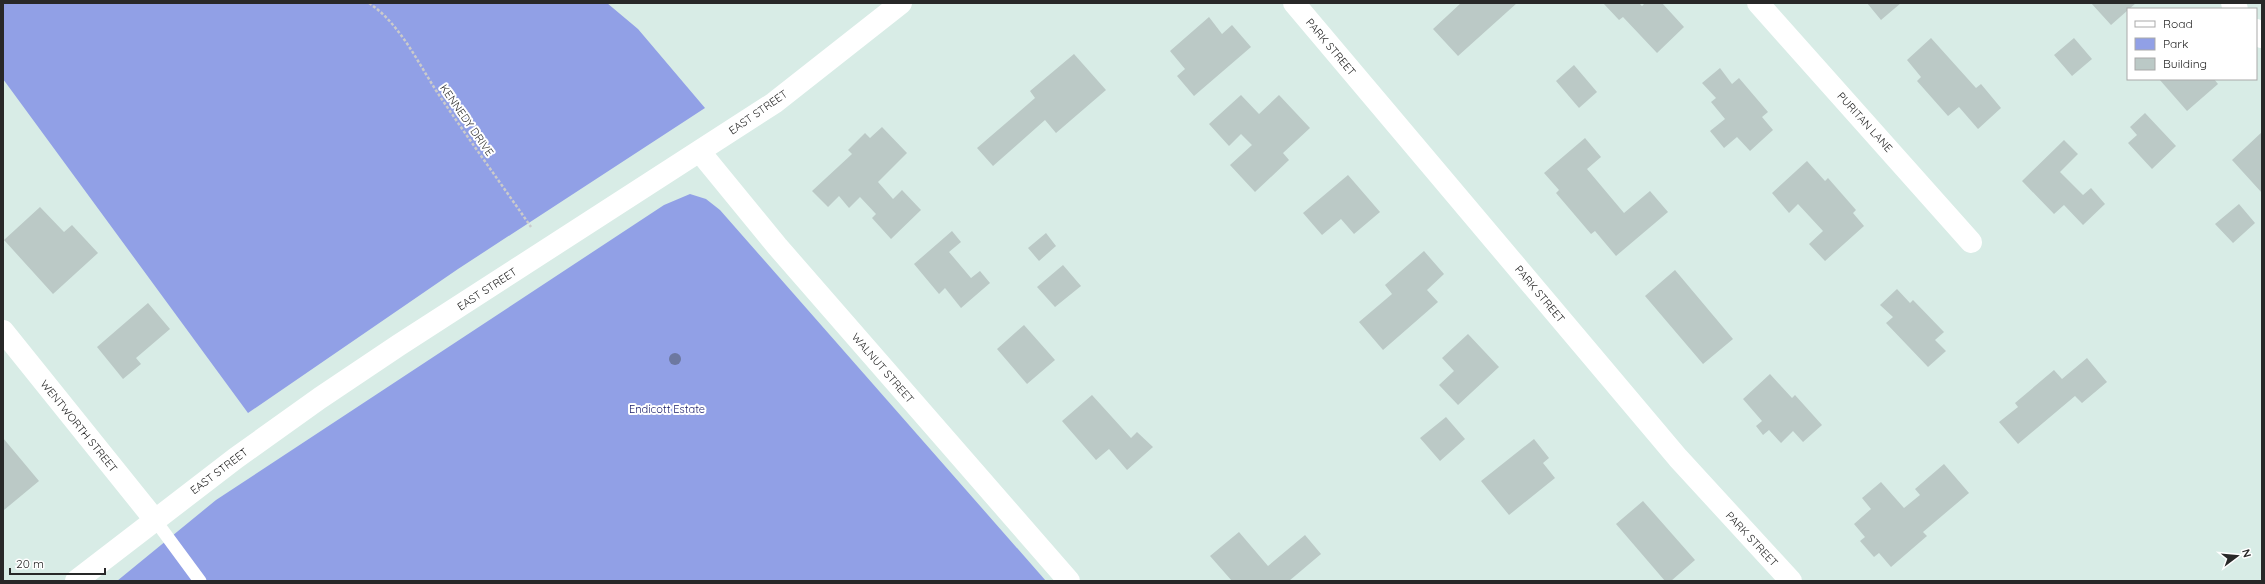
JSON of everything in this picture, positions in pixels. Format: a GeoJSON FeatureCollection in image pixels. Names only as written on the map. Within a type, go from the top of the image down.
{"type":"FeatureCollection","features":[{"type":"Feature","properties":{"kind":"street","name":"EAST STREET"},"geometry":{"type":"LineString","coordinates":[[76,581],[236,458],[320,398],[774,103],[901,3]]}},
{"type":"Feature","properties":{"kind":"street","name":"PARK STREET"},"geometry":{"type":"LineString","coordinates":[[1294,3],[1678,458],[1791,581]]}},
{"type":"Feature","properties":{"kind":"street","name":"PURITAN LANE"},"geometry":{"type":"LineString","coordinates":[[1758,3],[1971,242]]}},
{"type":"Feature","properties":{"kind":"street","name":"WALNUT STREET"},"geometry":{"type":"LineString","coordinates":[[700,152],[777,246],[1068,581]]}},
{"type":"Feature","properties":{"kind":"street","name":"WENTWORTH STREET"},"geometry":{"type":"LineString","coordinates":[[3,331],[155,520]]}},
{"type":"Feature","properties":{"kind":"lane"},"geometry":{"type":"LineString","coordinates":[[155,520],[200,581]]}},
{"type":"Feature","properties":{"kind":"path","name":"KENNEDY DRIVE"},"geometry":{"type":"LineString","coordinates":[[369,3],[387,18],[408,45],[438,92],[547,250]]}},
{"type":"Feature","properties":{"kind":"green space"},"geometry":{"type":"Polygon","coordinates":[[[3,3],[607,3],[638,29],[705,108],[458,269],[248,413],[3,79],[3,3]]]}},
{"type":"Feature","properties":{"kind":"green space","name":"Endicott Estate"},"geometry":{"type":"Polygon","coordinates":[[[690,194],[706,199],[720,210],[1046,581],[117,581],[216,500],[664,205],[690,194]]]}},
{"type":"Feature","properties":{"kind":"building"},"geometry":{"type":"Polygon","coordinates":[[[1461,3],[1517,3],[1458,56],[1433,29],[1461,3]]]}},
{"type":"Feature","properties":{"kind":"building"},"geometry":{"type":"Polygon","coordinates":[[[1603,3],[1639,3],[1642,6],[1645,3],[1662,3],[1684,27],[1657,53],[1623,17],[1619,20],[1603,3]]]}},
{"type":"Feature","properties":{"kind":"building"},"geometry":{"type":"Polygon","coordinates":[[[1867,3],[1901,3],[1881,20],[1867,3]]]}},
{"type":"Feature","properties":{"kind":"building"},"geometry":{"type":"Polygon","coordinates":[[[2091,3],[2136,3],[2130,8],[2127,8],[2127,11],[2111,25],[2091,3]]]}},
{"type":"Feature","properties":{"kind":"building"},"geometry":{"type":"Polygon","coordinates":[[[1209,17],[1222,34],[1232,25],[1251,47],[1194,96],[1177,76],[1185,69],[1170,51],[1209,17]]]}},
{"type":"Feature","properties":{"kind":"building"},"geometry":{"type":"Polygon","coordinates":[[[1931,38],[1976,88],[1981,84],[2001,108],[1978,129],[1959,107],[1948,116],[1917,81],[1921,77],[1907,60],[1931,38]]]}},
{"type":"Feature","properties":{"kind":"building"},"geometry":{"type":"Polygon","coordinates":[[[2074,38],[2092,59],[2072,76],[2054,55],[2074,38]]]}},
{"type":"Feature","properties":{"kind":"building"},"geometry":{"type":"Polygon","coordinates":[[[1074,54],[1106,90],[1056,133],[1045,120],[993,166],[977,148],[1035,98],[1030,91],[1074,54]]]}},
{"type":"Feature","properties":{"kind":"building"},"geometry":{"type":"Polygon","coordinates":[[[1574,65],[1597,92],[1579,108],[1556,81],[1574,65]]]}},
{"type":"Feature","properties":{"kind":"building"},"geometry":{"type":"Polygon","coordinates":[[[1720,68],[1732,84],[1739,78],[1768,112],[1762,117],[1773,130],[1750,151],[1737,137],[1724,148],[1710,131],[1725,119],[1711,102],[1716,98],[1702,83],[1720,68]]]}},
{"type":"Feature","properties":{"kind":"building"},"geometry":{"type":"Polygon","coordinates":[[[2160,80],[2215,80],[2218,84],[2187,111],[2160,80]]]}},
{"type":"Feature","properties":{"kind":"building"},"geometry":{"type":"Polygon","coordinates":[[[1241,95],[1259,114],[1279,95],[1310,128],[1283,153],[1289,160],[1255,192],[1230,165],[1252,145],[1241,134],[1229,146],[1209,124],[1241,95]]]}},
{"type":"Feature","properties":{"kind":"building"},"geometry":{"type":"Polygon","coordinates":[[[2145,113],[2176,146],[2152,169],[2128,143],[2137,135],[2130,127],[2145,113]]]}},
{"type":"Feature","properties":{"kind":"building"},"geometry":{"type":"Polygon","coordinates":[[[882,127],[907,153],[878,182],[893,199],[902,190],[921,210],[891,239],[872,218],[876,214],[860,197],[849,208],[839,196],[828,207],[812,191],[852,154],[848,150],[865,133],[870,138],[882,127]]]}},
{"type":"Feature","properties":{"kind":"building"},"geometry":{"type":"Polygon","coordinates":[[[2262,132],[2262,193],[2232,160],[2262,132]]]}},
{"type":"Feature","properties":{"kind":"building"},"geometry":{"type":"Polygon","coordinates":[[[1585,138],[1601,157],[1587,169],[1624,213],[1650,191],[1668,212],[1616,256],[1595,231],[1591,234],[1556,193],[1559,190],[1544,173],[1585,138]]]}},
{"type":"Feature","properties":{"kind":"building"},"geometry":{"type":"Polygon","coordinates":[[[2064,140],[2078,154],[2060,172],[2083,195],[2091,188],[2105,204],[2083,225],[2064,205],[2054,214],[2022,181],[2064,140]]]}},
{"type":"Feature","properties":{"kind":"building"},"geometry":{"type":"Polygon","coordinates":[[[1807,161],[1825,181],[1828,178],[1856,210],[1853,213],[1864,226],[1825,261],[1809,244],[1823,231],[1798,204],[1789,213],[1772,193],[1807,161]]]}},
{"type":"Feature","properties":{"kind":"building"},"geometry":{"type":"Polygon","coordinates":[[[1348,175],[1380,212],[1354,234],[1341,219],[1322,235],[1303,213],[1348,175]]]}},
{"type":"Feature","properties":{"kind":"building"},"geometry":{"type":"Polygon","coordinates":[[[2239,204],[2255,223],[2233,243],[2215,224],[2239,204]]]}},
{"type":"Feature","properties":{"kind":"building"},"geometry":{"type":"Polygon","coordinates":[[[40,207],[64,232],[72,225],[98,253],[53,294],[4,240],[40,207]]]}},
{"type":"Feature","properties":{"kind":"building"},"geometry":{"type":"Polygon","coordinates":[[[952,231],[961,242],[949,252],[971,278],[980,271],[990,283],[961,308],[945,288],[939,294],[914,264],[952,231]]]}},
{"type":"Feature","properties":{"kind":"building"},"geometry":{"type":"Polygon","coordinates":[[[1046,233],[1056,246],[1039,261],[1028,248],[1046,233]]]}},
{"type":"Feature","properties":{"kind":"building"},"geometry":{"type":"Polygon","coordinates":[[[1424,251],[1444,274],[1427,290],[1438,302],[1383,350],[1359,322],[1392,294],[1385,285],[1424,251]]]}},
{"type":"Feature","properties":{"kind":"building"},"geometry":{"type":"Polygon","coordinates":[[[1063,265],[1081,286],[1055,307],[1037,287],[1063,265]]]}},
{"type":"Feature","properties":{"kind":"building"},"geometry":{"type":"Polygon","coordinates":[[[1675,270],[1733,339],[1703,364],[1645,296],[1675,270]]]}},
{"type":"Feature","properties":{"kind":"building"},"geometry":{"type":"Polygon","coordinates":[[[1897,289],[1910,303],[1913,300],[1944,332],[1935,340],[1946,351],[1928,367],[1886,323],[1893,317],[1880,305],[1897,289]]]}},
{"type":"Feature","properties":{"kind":"building"},"geometry":{"type":"Polygon","coordinates":[[[148,303],[170,329],[136,358],[141,364],[123,379],[97,347],[148,303]]]}},
{"type":"Feature","properties":{"kind":"building"},"geometry":{"type":"Polygon","coordinates":[[[1024,325],[1055,360],[1027,384],[997,349],[1024,325]]]}},
{"type":"Feature","properties":{"kind":"building"},"geometry":{"type":"Polygon","coordinates":[[[1468,334],[1499,367],[1458,405],[1439,385],[1454,371],[1442,358],[1468,334]]]}},
{"type":"Feature","properties":{"kind":"building"},"geometry":{"type":"Polygon","coordinates":[[[2087,358],[2107,382],[2082,403],[2075,396],[2018,444],[1999,422],[2018,407],[2015,403],[2054,370],[2062,379],[2087,358]]]}},
{"type":"Feature","properties":{"kind":"building"},"geometry":{"type":"Polygon","coordinates":[[[1770,374],[1792,398],[1795,395],[1822,425],[1803,442],[1793,431],[1781,443],[1769,430],[1763,435],[1756,426],[1762,421],[1743,399],[1770,374]]]}},
{"type":"Feature","properties":{"kind":"building"},"geometry":{"type":"Polygon","coordinates":[[[1092,395],[1131,438],[1137,432],[1153,447],[1127,470],[1109,449],[1096,460],[1062,421],[1092,395]]]}},
{"type":"Feature","properties":{"kind":"building"},"geometry":{"type":"Polygon","coordinates":[[[1446,417],[1465,439],[1440,461],[1420,438],[1446,417]]]}},
{"type":"Feature","properties":{"kind":"building"},"geometry":{"type":"Polygon","coordinates":[[[3,438],[39,481],[4,510],[3,508],[3,438]]]}},
{"type":"Feature","properties":{"kind":"building"},"geometry":{"type":"Polygon","coordinates":[[[1534,439],[1549,458],[1543,463],[1555,478],[1509,515],[1481,481],[1534,439]]]}},
{"type":"Feature","properties":{"kind":"building"},"geometry":{"type":"Polygon","coordinates":[[[1944,464],[1969,493],[1923,532],[1927,536],[1891,567],[1879,553],[1874,557],[1860,541],[1865,537],[1854,524],[1871,509],[1862,498],[1881,482],[1904,508],[1920,495],[1915,489],[1944,464]]]}},
{"type":"Feature","properties":{"kind":"building"},"geometry":{"type":"Polygon","coordinates":[[[1643,501],[1695,560],[1671,581],[1665,581],[1616,524],[1643,501]]]}},
{"type":"Feature","properties":{"kind":"building"},"geometry":{"type":"Polygon","coordinates":[[[1239,532],[1268,566],[1305,535],[1321,554],[1289,581],[1232,581],[1210,556],[1239,532]]]}}]}
